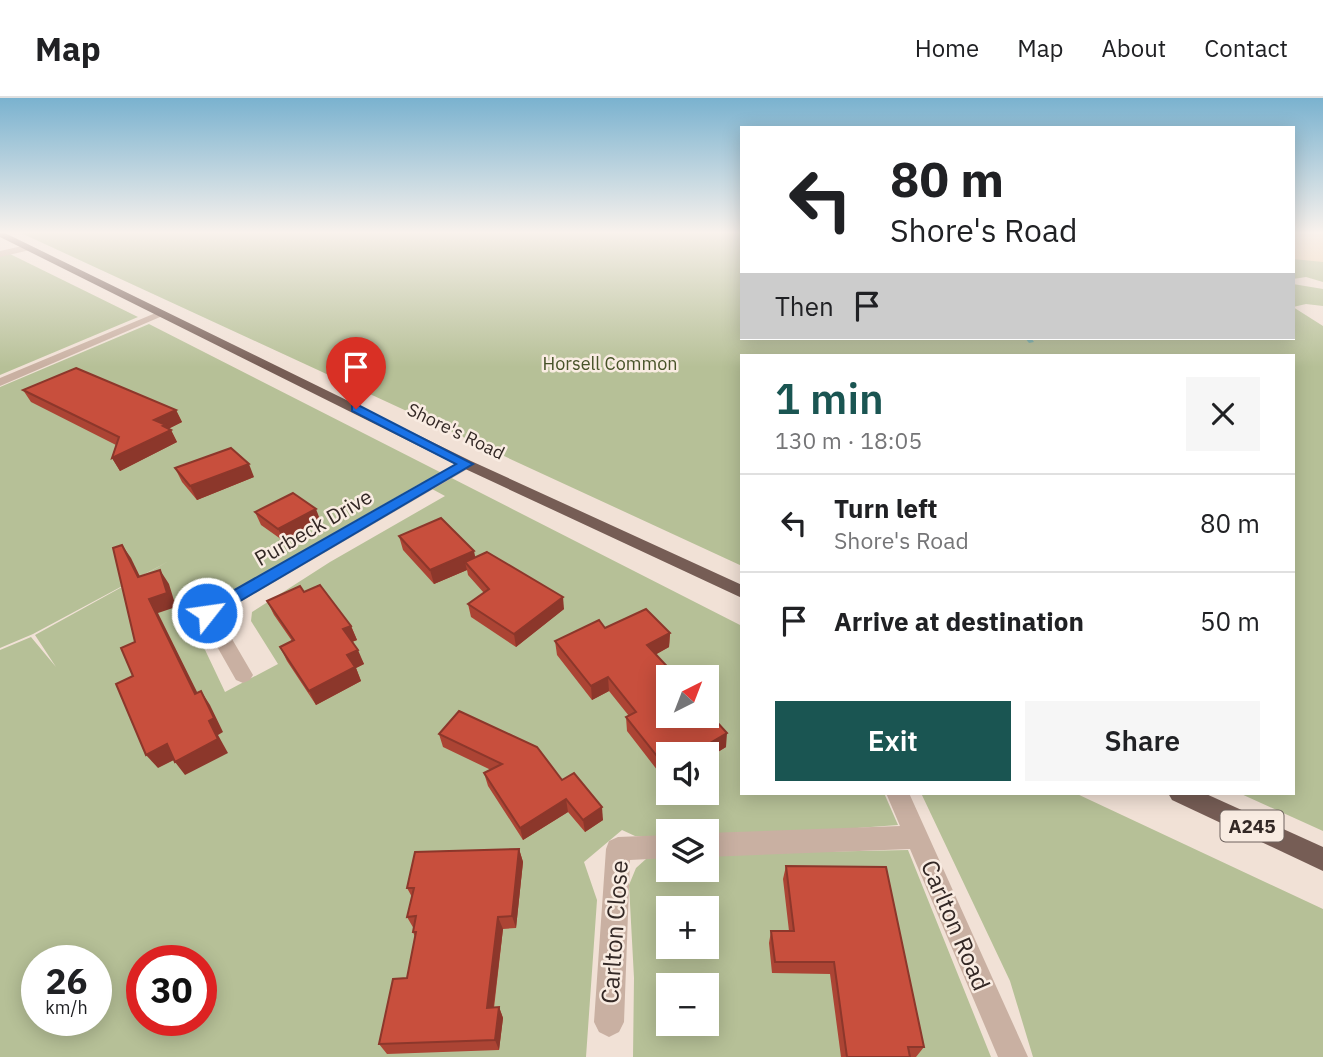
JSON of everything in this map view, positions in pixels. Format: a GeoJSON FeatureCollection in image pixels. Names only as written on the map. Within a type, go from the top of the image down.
{"type":"FeatureCollection","features":[{"type":"Feature","properties":{"kind":"main road","name":"Shore's Road"},"geometry":{"type":"LineString","coordinates":[[88,278],[466,464],[740,591]]}},
{"type":"Feature","properties":{"kind":"main road","name":"A245"},"geometry":{"type":"LineString","coordinates":[[1184,795],[1323,859]]}},
{"type":"Feature","properties":{"kind":"street"},"geometry":{"type":"LineString","coordinates":[[0,382],[162,314]]}},
{"type":"Feature","properties":{"kind":"street","name":"Purbeck Drive"},"geometry":{"type":"LineString","coordinates":[[243,675],[207,613],[466,464]]}},
{"type":"Feature","properties":{"kind":"street","name":"Carlton Road"},"geometry":{"type":"LineString","coordinates":[[899,795],[1013,1057]]}},
{"type":"Feature","properties":{"kind":"street"},"geometry":{"type":"LineString","coordinates":[[719,845],[919,837]]}},
{"type":"Feature","properties":{"kind":"street","name":"Carlton Close"},"geometry":{"type":"LineString","coordinates":[[609,1022],[618,849],[656,847]]}},
{"type":"Feature","properties":{"kind":"green space"},"geometry":{"type":"Polygon","coordinates":[[[0,278],[58,278],[138,317],[0,375],[0,278]]]}},
{"type":"Feature","properties":{"kind":"green space","name":"Horsell Common"},"geometry":{"type":"Polygon","coordinates":[[[118,278],[740,278],[740,340],[1295,340],[1295,308],[1323,326],[1323,831],[1243,795],[1295,795],[1295,354],[740,354],[740,565],[118,278]]]}},
{"type":"Feature","properties":{"kind":"green space"},"geometry":{"type":"Polygon","coordinates":[[[1309,278],[1323,278],[1323,282],[1309,278]]]}},
{"type":"Feature","properties":{"kind":"green space"},"geometry":{"type":"Polygon","coordinates":[[[1295,284],[1323,289],[1323,306],[1306,304],[1295,307],[1295,284]]]}},
{"type":"Feature","properties":{"kind":"green space"},"geometry":{"type":"Polygon","coordinates":[[[149,324],[740,625],[740,795],[885,795],[898,825],[719,838],[719,819],[656,819],[656,837],[635,836],[622,830],[584,862],[597,900],[586,1057],[0,1057],[0,650],[31,637],[56,667],[35,635],[169,561],[33,634],[0,648],[0,387],[149,324]],[[421,483],[189,616],[225,692],[278,664],[251,621],[252,612],[330,562],[445,496],[421,483]]]}},
{"type":"Feature","properties":{"kind":"green space"},"geometry":{"type":"Polygon","coordinates":[[[922,795],[1079,795],[1323,909],[1323,1057],[1033,1057],[1010,981],[922,795]]]}},
{"type":"Feature","properties":{"kind":"green space"},"geometry":{"type":"Polygon","coordinates":[[[908,850],[991,1057],[633,1057],[634,978],[629,885],[636,868],[646,859],[656,857],[656,882],[719,882],[719,854],[908,850]]]}},
{"type":"Feature","properties":{"kind":"building"},"geometry":{"type":"Polygon","coordinates":[[[76,368],[176,410],[154,420],[171,430],[112,458],[119,437],[23,390],[76,368]]]}},
{"type":"Feature","properties":{"kind":"building"},"geometry":{"type":"Polygon","coordinates":[[[231,448],[249,464],[190,486],[175,468],[231,448]]]}},
{"type":"Feature","properties":{"kind":"building"},"geometry":{"type":"Polygon","coordinates":[[[293,493],[316,509],[278,529],[255,512],[293,493]]]}},
{"type":"Feature","properties":{"kind":"building"},"geometry":{"type":"Polygon","coordinates":[[[441,518],[474,551],[430,570],[399,536],[441,518]]]}},
{"type":"Feature","properties":{"kind":"building"},"geometry":{"type":"Polygon","coordinates":[[[122,545],[138,577],[160,570],[167,593],[149,599],[195,694],[201,691],[214,718],[209,721],[218,739],[175,762],[167,744],[146,755],[116,684],[133,676],[121,648],[135,642],[113,548],[122,545]]]}},
{"type":"Feature","properties":{"kind":"building"},"geometry":{"type":"Polygon","coordinates":[[[487,552],[563,597],[514,634],[468,604],[489,589],[465,562],[487,552]]]}},
{"type":"Feature","properties":{"kind":"building"},"geometry":{"type":"Polygon","coordinates":[[[320,585],[351,626],[343,629],[358,650],[347,655],[355,667],[309,691],[280,647],[294,640],[267,601],[300,586],[304,592],[320,585]]]}},
{"type":"Feature","properties":{"kind":"building"},"geometry":{"type":"Polygon","coordinates":[[[646,609],[670,633],[647,645],[666,665],[656,665],[656,728],[719,728],[719,724],[727,733],[712,742],[656,742],[656,755],[626,717],[636,712],[608,677],[591,686],[555,641],[599,620],[605,628],[646,609]]]}},
{"type":"Feature","properties":{"kind":"building"},"geometry":{"type":"Polygon","coordinates":[[[459,711],[537,747],[562,780],[574,773],[602,807],[583,820],[566,799],[520,828],[484,773],[502,764],[439,734],[459,711]]]}},
{"type":"Feature","properties":{"kind":"building"},"geometry":{"type":"Polygon","coordinates":[[[519,849],[512,916],[498,917],[487,1008],[499,1007],[495,1040],[379,1044],[393,979],[407,978],[416,932],[413,932],[416,916],[407,917],[414,888],[407,888],[415,852],[519,849]]]}},
{"type":"Feature","properties":{"kind":"building"},"geometry":{"type":"Polygon","coordinates":[[[786,866],[886,867],[924,1047],[908,1047],[910,1057],[847,1057],[834,962],[775,962],[771,931],[794,931],[786,866]]]}},
{"type":"Feature","properties":{"kind":"route"},"geometry":{"type":"LineString","coordinates":[[207,613],[466,464],[356,409]]}}]}
